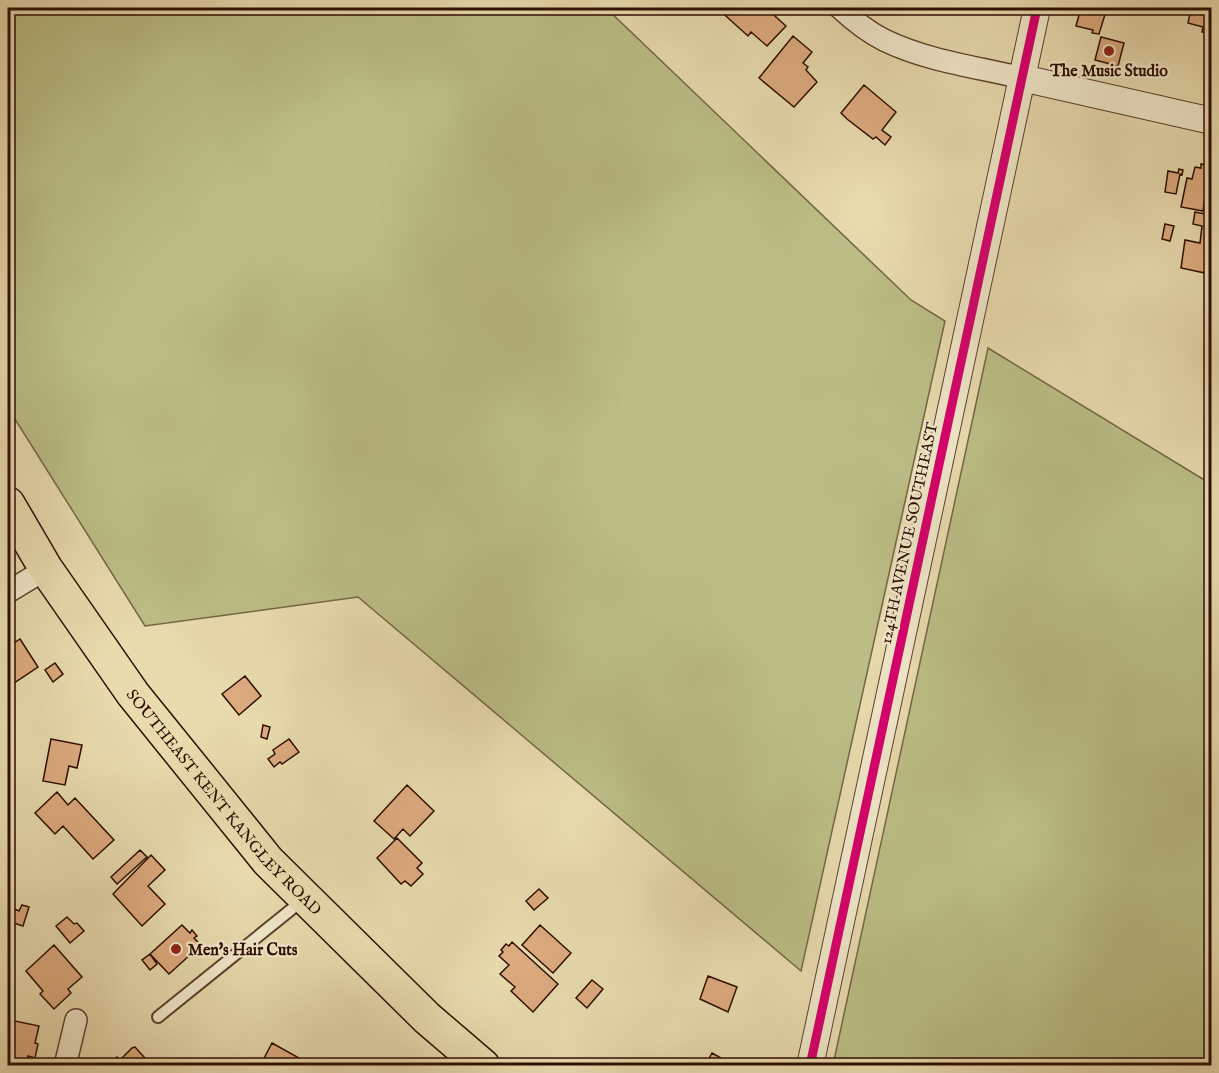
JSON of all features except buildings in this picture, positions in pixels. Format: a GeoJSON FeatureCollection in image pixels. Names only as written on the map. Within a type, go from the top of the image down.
{"type":"FeatureCollection","features":[{"type":"Feature","properties":{"kind":"main road","name":"SOUTHEAST KENT KANGLEY ROAD"},"geometry":{"type":"LineString","coordinates":[[8,504],[46,569],[133,694],[268,861],[427,1018],[483,1065]]}},
{"type":"Feature","properties":{"kind":"street"},"geometry":{"type":"LineString","coordinates":[[840,8],[854,21],[883,40],[914,52],[1212,121]]}},
{"type":"Feature","properties":{"kind":"street","name":"124TH AVENUE SOUTHEAST"},"geometry":{"type":"LineString","coordinates":[[810,1065],[1037,8]]}},
{"type":"Feature","properties":{"kind":"street"},"geometry":{"type":"LineString","coordinates":[[8,592],[46,569]]}},
{"type":"Feature","properties":{"kind":"street"},"geometry":{"type":"LineString","coordinates":[[64,1065],[76,1020]]}},
{"type":"Feature","properties":{"kind":"lane"},"geometry":{"type":"LineString","coordinates":[[158,1017],[306,898]]}},
{"type":"Feature","properties":{"kind":"green space"},"geometry":{"type":"Polygon","coordinates":[[[8,8],[606,8],[911,300],[945,321],[801,971],[358,597],[145,626],[8,408],[8,8]]]}},
{"type":"Feature","properties":{"kind":"green space"},"geometry":{"type":"Polygon","coordinates":[[[988,348],[1211,484],[1211,1065],[833,1065],[988,348]]]}},
{"type":"Feature","properties":{"kind":"cycle path"},"geometry":{"type":"LineString","coordinates":[[810,1066],[1037,8]]}},
{"type":"Feature","properties":{"kind":"place","name":"The Music Studio"},"geometry":{"type":"Point","coordinates":[1109,51]}},
{"type":"Feature","properties":{"kind":"place","name":"Men's Hair Cuts"},"geometry":{"type":"Point","coordinates":[176,949]}}]}
